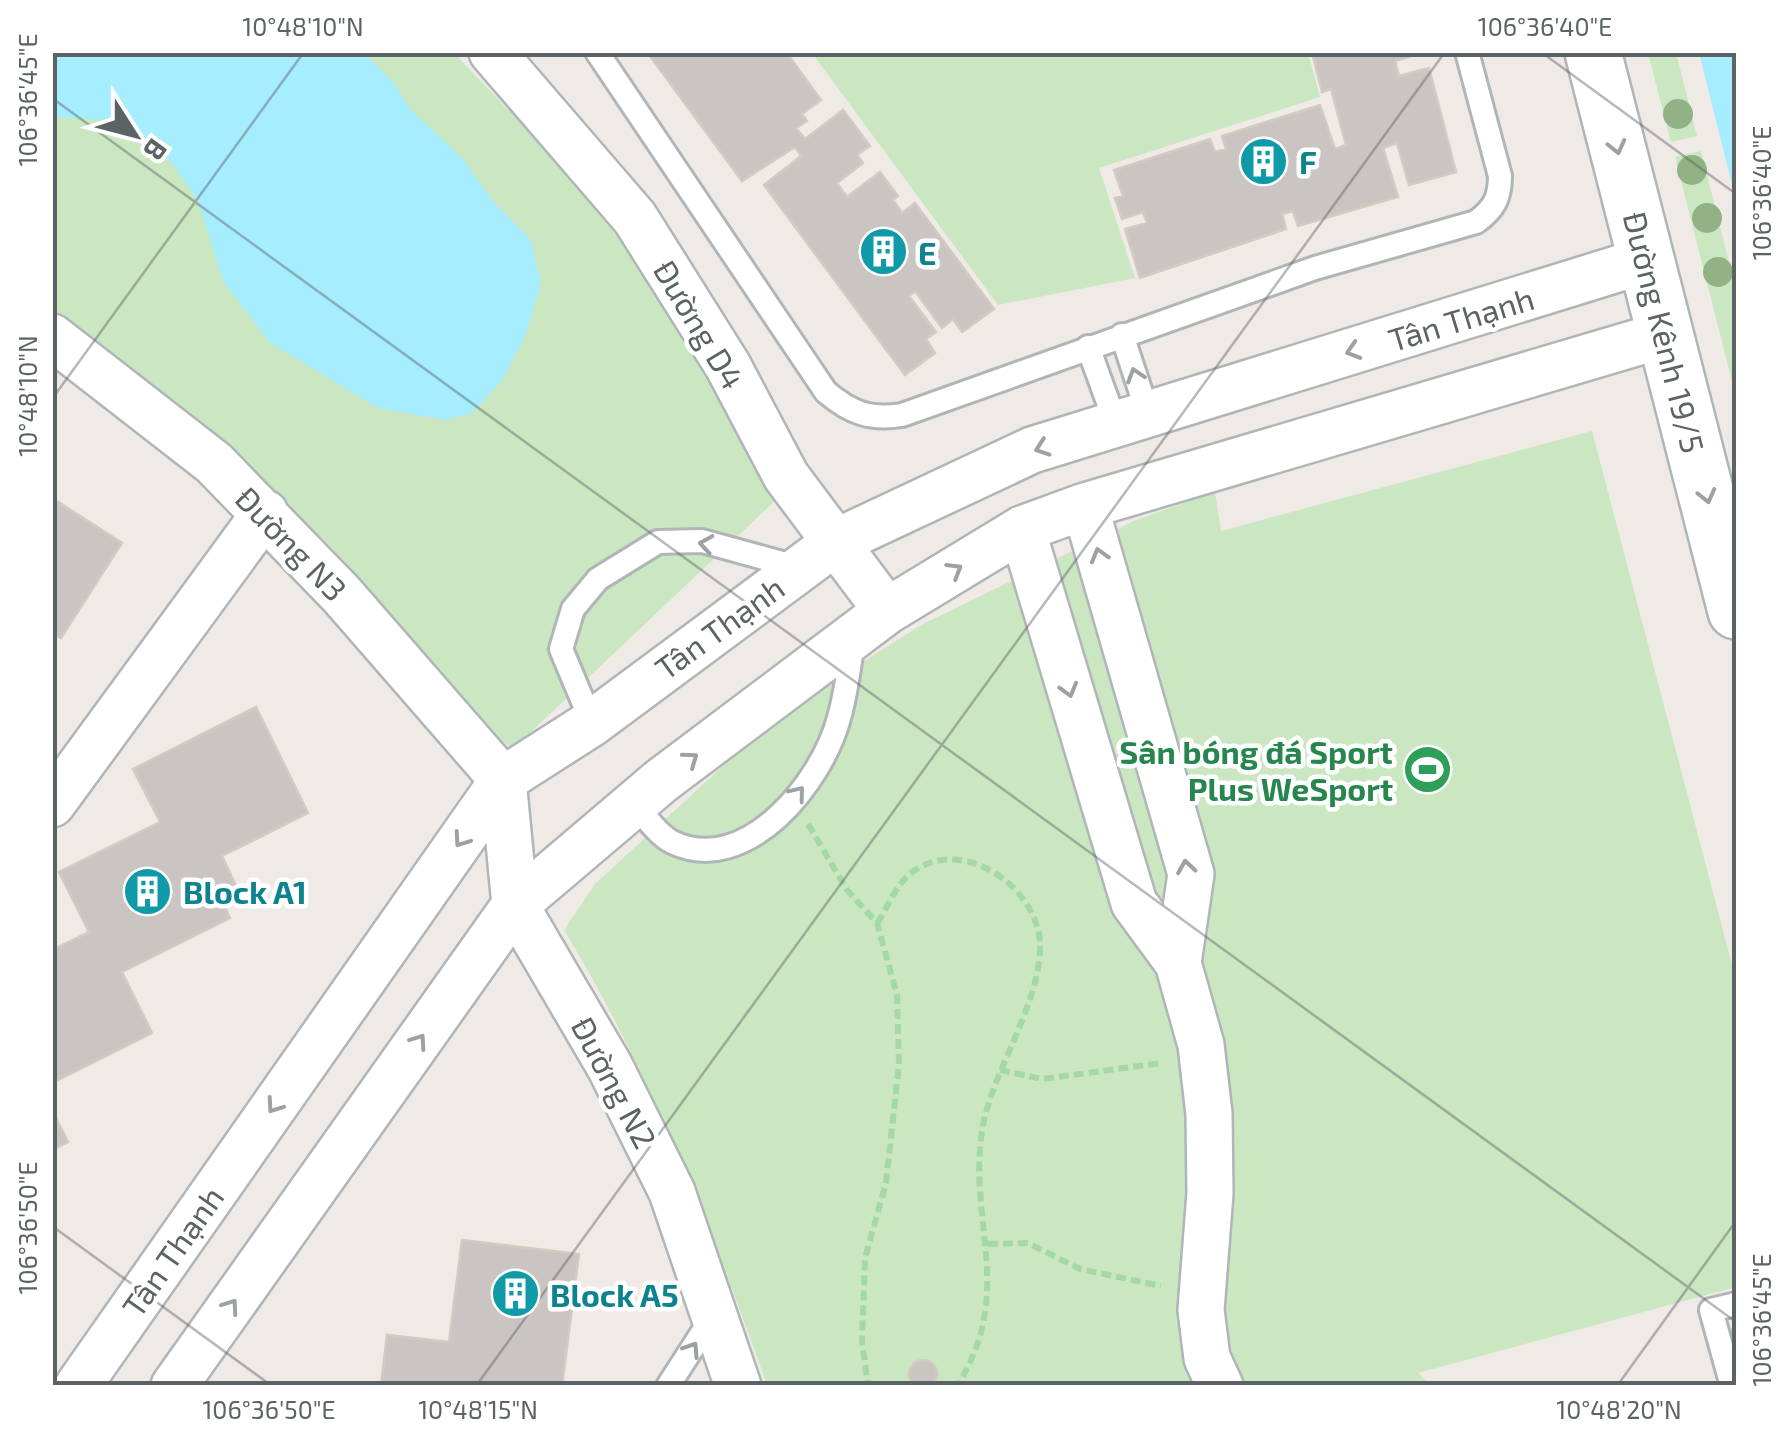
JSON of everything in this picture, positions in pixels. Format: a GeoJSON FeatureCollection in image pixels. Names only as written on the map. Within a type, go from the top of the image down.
{"type":"FeatureCollection","features":[{"type":"Feature","properties":{"kind":"street","name":"Đường D4"},"geometry":{"type":"LineString","coordinates":[[492,52],[634,218],[728,366],[786,476],[836,542],[871,623]]}},
{"type":"Feature","properties":{"kind":"street","name":"Đường Kênh 19/5"},"geometry":{"type":"LineString","coordinates":[[1593,52],[1734,594]]}},
{"type":"Feature","properties":{"kind":"street","name":"Tân Thạnh"},"geometry":{"type":"LineString","coordinates":[[78,1386],[503,780],[592,723],[836,542],[1032,450],[1646,260]]}},
{"type":"Feature","properties":{"kind":"street"},"geometry":{"type":"LineString","coordinates":[[174,1386],[515,906],[634,803],[871,623],[1022,530],[1085,506],[1666,334]]}},
{"type":"Feature","properties":{"kind":"street","name":"Đường N3"},"geometry":{"type":"LineString","coordinates":[[52,336],[149,408],[265,513],[503,780]]}},
{"type":"Feature","properties":{"kind":"street"},"geometry":{"type":"LineString","coordinates":[[1085,506],[1190,874],[1178,964]]}},
{"type":"Feature","properties":{"kind":"street"},"geometry":{"type":"LineString","coordinates":[[52,804],[265,513]]}},
{"type":"Feature","properties":{"kind":"street"},"geometry":{"type":"LineString","coordinates":[[1022,530],[1134,903],[1178,964],[1202,1056],[1210,1193],[1202,1292],[1207,1358],[1220,1386]]}},
{"type":"Feature","properties":{"kind":"street","name":"Đường N2"},"geometry":{"type":"LineString","coordinates":[[503,780],[515,906],[610,1067],[672,1192],[738,1386]]}},
{"type":"Feature","properties":{"kind":"lane"},"geometry":{"type":"LineString","coordinates":[[597,52],[814,376],[843,406],[862,416],[902,416],[1315,268],[1476,222],[1490,212],[1500,194],[1500,176],[1468,52]]}},
{"type":"Feature","properties":{"kind":"lane"},"geometry":{"type":"LineString","coordinates":[[1122,335],[1132,420]]}},
{"type":"Feature","properties":{"kind":"lane"},"geometry":{"type":"LineString","coordinates":[[1088,347],[1132,420]]}},
{"type":"Feature","properties":{"kind":"lane"},"geometry":{"type":"LineString","coordinates":[[592,723],[561,649],[574,609],[598,579],[658,542],[702,541],[800,568]]}},
{"type":"Feature","properties":{"kind":"lane"},"geometry":{"type":"LineString","coordinates":[[634,803],[669,841],[708,852],[736,845],[794,802],[838,722],[871,623]]}},
{"type":"Feature","properties":{"kind":"lane"},"geometry":{"type":"LineString","coordinates":[[1732,1386],[1711,1310],[1736,1304]]}},
{"type":"Feature","properties":{"kind":"lane"},"geometry":{"type":"LineString","coordinates":[[668,1386],[716,1313]]}},
{"type":"Feature","properties":{"kind":"path"},"geometry":{"type":"LineString","coordinates":[[794,802],[847,890],[877,924],[897,994],[899,1064],[886,1183],[865,1258],[862,1342],[868,1386]]}},
{"type":"Feature","properties":{"kind":"path"},"geometry":{"type":"LineString","coordinates":[[877,924],[902,881],[934,862],[976,862],[1006,880],[1022,899],[1040,939],[1039,958],[984,1124],[981,1155],[988,1306],[970,1365],[957,1386]]}},
{"type":"Feature","properties":{"kind":"path"},"geometry":{"type":"LineString","coordinates":[[1000,1070],[1042,1079],[1202,1056]]}},
{"type":"Feature","properties":{"kind":"path"},"geometry":{"type":"LineString","coordinates":[[988,1244],[1028,1243],[1080,1270],[1202,1292]]}},
{"type":"Feature","properties":{"kind":"green space"},"geometry":{"type":"Polygon","coordinates":[[[52,53],[454,53],[607,214],[679,322],[780,496],[514,748],[483,730],[433,682],[326,542],[193,422],[53,311],[52,53]]]}},
{"type":"Feature","properties":{"kind":"green space"},"geometry":{"type":"Polygon","coordinates":[[[812,53],[1308,53],[1320,97],[1099,168],[1135,278],[998,305],[812,53]]]}},
{"type":"Feature","properties":{"kind":"green space"},"geometry":{"type":"Polygon","coordinates":[[[1648,53],[1676,53],[1697,136],[1671,142],[1648,53]]]}},
{"type":"Feature","properties":{"kind":"green space"},"geometry":{"type":"Polygon","coordinates":[[[1701,151],[1736,290],[1736,397],[1675,157],[1701,151]]]}},
{"type":"Feature","properties":{"kind":"green space"},"geometry":{"type":"Polygon","coordinates":[[[1592,431],[1736,980],[1736,1287],[1418,1373],[1430,1385],[767,1385],[724,1268],[652,1095],[564,930],[595,884],[775,718],[921,625],[1136,520],[1215,492],[1221,531],[1592,431]]]}},
{"type":"Feature","properties":{"kind":"water"},"geometry":{"type":"Polygon","coordinates":[[[363,52],[393,82],[410,109],[462,158],[492,200],[530,239],[541,282],[526,334],[501,382],[472,413],[446,420],[378,408],[269,342],[223,281],[199,203],[173,164],[122,121],[53,117],[53,53],[363,52]]]}},
{"type":"Feature","properties":{"kind":"water"},"geometry":{"type":"Polygon","coordinates":[[[1699,53],[1736,53],[1736,200],[1699,53]]]}},
{"type":"Feature","properties":{"kind":"building","name":"E"},"geometry":{"type":"Polygon","coordinates":[[[647,52],[786,52],[821,100],[802,114],[807,121],[796,128],[805,139],[843,110],[870,146],[857,155],[863,163],[837,183],[847,197],[880,172],[898,196],[893,200],[902,213],[915,203],[994,309],[962,332],[953,319],[942,328],[915,291],[909,296],[936,332],[926,339],[935,353],[905,375],[764,185],[801,156],[795,147],[742,181],[647,52]]]}},
{"type":"Feature","properties":{"kind":"building","name":"F"},"geometry":{"type":"Polygon","coordinates":[[[1312,52],[1425,52],[1395,61],[1399,76],[1429,68],[1456,172],[1409,185],[1397,143],[1383,148],[1398,197],[1298,226],[1293,211],[1282,214],[1286,229],[1140,278],[1125,229],[1147,223],[1143,212],[1122,219],[1115,198],[1123,196],[1114,170],[1210,139],[1215,152],[1226,149],[1222,136],[1320,105],[1335,149],[1346,145],[1331,89],[1322,92],[1312,52]]]}},
{"type":"Feature","properties":{"kind":"building"},"geometry":{"type":"Polygon","coordinates":[[[52,498],[122,543],[61,638],[52,633],[52,498]]]}},
{"type":"Feature","properties":{"kind":"building","name":"Block A1"},"geometry":{"type":"Polygon","coordinates":[[[256,707],[308,813],[222,856],[236,886],[219,895],[230,918],[122,972],[152,1033],[52,1083],[52,950],[89,932],[59,872],[160,822],[133,769],[256,707]]]}},
{"type":"Feature","properties":{"kind":"building"},"geometry":{"type":"Polygon","coordinates":[[[52,1110],[68,1142],[52,1150],[52,1110]]]}},
{"type":"Feature","properties":{"kind":"building","name":"Block A5"},"geometry":{"type":"Polygon","coordinates":[[[462,1240],[579,1254],[562,1386],[381,1386],[387,1335],[449,1342],[462,1240]]]}},
{"type":"Feature","properties":{"kind":"building"},"geometry":{"type":"Polygon","coordinates":[[[1736,1328],[1736,1370],[1726,1331],[1736,1328]]]}},
{"type":"Feature","properties":{"kind":"building"},"geometry":{"type":"Polygon","coordinates":[[[923,1360],[933,1364],[937,1374],[933,1384],[923,1388],[913,1384],[909,1374],[913,1364],[923,1360]]]}},
{"type":"Feature","properties":{"kind":"place","name":"F"},"geometry":{"type":"Point","coordinates":[1264,161]}},
{"type":"Feature","properties":{"kind":"place","name":"E"},"geometry":{"type":"Point","coordinates":[883,252]}},
{"type":"Feature","properties":{"kind":"place","name":"Sân bóng đá Sport Plus WeSport"},"geometry":{"type":"Point","coordinates":[1428,769]}},
{"type":"Feature","properties":{"kind":"place","name":"Block A1"},"geometry":{"type":"Point","coordinates":[148,891]}},
{"type":"Feature","properties":{"kind":"place","name":"Block A5"},"geometry":{"type":"Point","coordinates":[515,1294]}}]}
